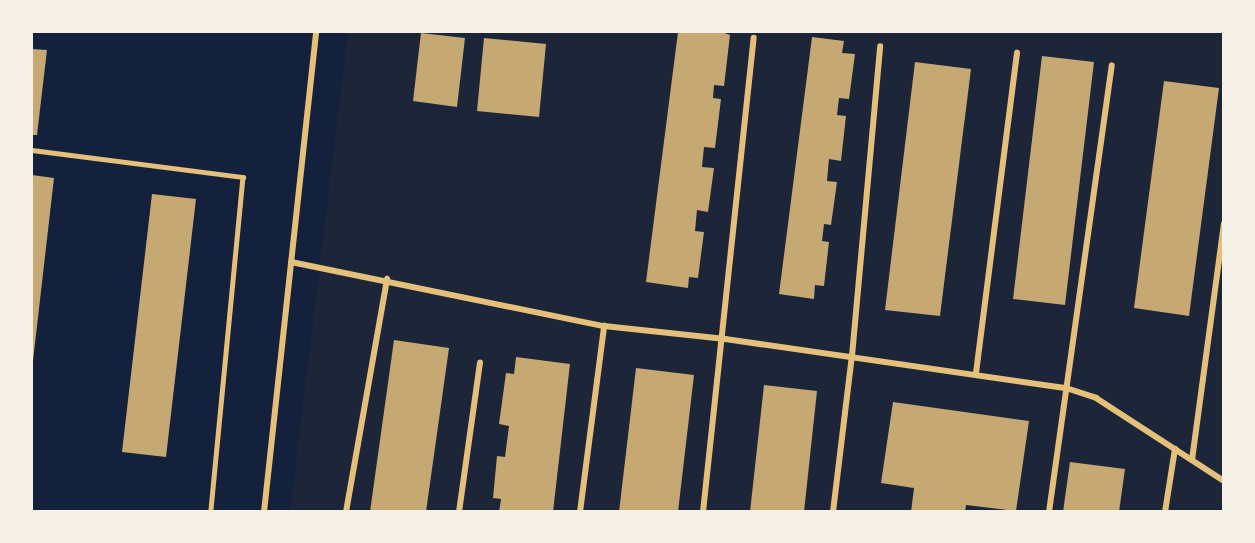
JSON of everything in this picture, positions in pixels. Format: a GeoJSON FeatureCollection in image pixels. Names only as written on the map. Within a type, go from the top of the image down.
{"type":"FeatureCollection","features":[{"type":"Feature","properties":{"kind":"street"},"geometry":{"type":"LineString","coordinates":[[264,512],[315,32]]}},
{"type":"Feature","properties":{"kind":"street"},"geometry":{"type":"LineString","coordinates":[[703,512],[724,339],[754,38]]}},
{"type":"Feature","properties":{"kind":"street"},"geometry":{"type":"LineString","coordinates":[[833,512],[852,356],[880,46]]}},
{"type":"Feature","properties":{"kind":"street"},"geometry":{"type":"LineString","coordinates":[[976,373],[1017,53]]}},
{"type":"Feature","properties":{"kind":"street"},"geometry":{"type":"LineString","coordinates":[[1049,512],[1112,65]]}},
{"type":"Feature","properties":{"kind":"street"},"geometry":{"type":"LineString","coordinates":[[1192,460],[1224,223]]}},
{"type":"Feature","properties":{"kind":"street"},"geometry":{"type":"LineString","coordinates":[[291,262],[387,279],[604,326],[852,356],[1066,388],[1096,398],[1224,481]]}},
{"type":"Feature","properties":{"kind":"street"},"geometry":{"type":"LineString","coordinates":[[346,512],[387,279]]}},
{"type":"Feature","properties":{"kind":"street"},"geometry":{"type":"LineString","coordinates":[[580,512],[604,326]]}},
{"type":"Feature","properties":{"kind":"street"},"geometry":{"type":"LineString","coordinates":[[459,512],[480,362]]}},
{"type":"Feature","properties":{"kind":"street"},"geometry":{"type":"LineString","coordinates":[[1165,512],[1175,449]]}},
{"type":"Feature","properties":{"kind":"lane"},"geometry":{"type":"LineString","coordinates":[[32,150],[243,177],[211,512]]}},
{"type":"Feature","properties":{"kind":"shaded area"},"geometry":{"type":"Polygon","coordinates":[[[348,32],[1223,32],[1223,511],[290,512],[348,32]]]}},
{"type":"Feature","properties":{"kind":"building"},"geometry":{"type":"Polygon","coordinates":[[[678,32],[722,32],[730,35],[724,86],[714,85],[713,98],[721,99],[715,148],[704,147],[702,167],[714,168],[708,212],[697,210],[695,231],[704,232],[698,278],[689,277],[688,288],[646,282],[678,32]]]}},
{"type":"Feature","properties":{"kind":"building"},"geometry":{"type":"Polygon","coordinates":[[[421,33],[465,38],[457,107],[413,101],[421,33]]]}},
{"type":"Feature","properties":{"kind":"building"},"geometry":{"type":"Polygon","coordinates":[[[812,37],[844,41],[842,53],[855,54],[849,99],[839,98],[837,115],[846,116],[841,161],[829,159],[827,181],[837,182],[831,225],[824,224],[822,241],[829,242],[824,286],[815,285],[814,299],[779,294],[812,37]]]}},
{"type":"Feature","properties":{"kind":"building"},"geometry":{"type":"Polygon","coordinates":[[[484,38],[546,44],[539,117],[477,111],[484,38]]]}},
{"type":"Feature","properties":{"kind":"building"},"geometry":{"type":"Polygon","coordinates":[[[32,49],[47,50],[37,135],[32,135],[32,49]]]}},
{"type":"Feature","properties":{"kind":"building"},"geometry":{"type":"Polygon","coordinates":[[[1042,56],[1094,62],[1065,305],[1013,299],[1042,56]]]}},
{"type":"Feature","properties":{"kind":"building"},"geometry":{"type":"Polygon","coordinates":[[[915,62],[971,69],[940,316],[885,310],[915,62]]]}},
{"type":"Feature","properties":{"kind":"building"},"geometry":{"type":"Polygon","coordinates":[[[1164,81],[1219,88],[1189,316],[1134,308],[1164,81]]]}},
{"type":"Feature","properties":{"kind":"building"},"geometry":{"type":"Polygon","coordinates":[[[32,175],[54,178],[33,361],[32,361],[32,175]]]}},
{"type":"Feature","properties":{"kind":"building"},"geometry":{"type":"Polygon","coordinates":[[[152,194],[196,199],[166,457],[122,452],[152,194]]]}},
{"type":"Feature","properties":{"kind":"building"},"geometry":{"type":"Polygon","coordinates":[[[394,340],[449,348],[426,512],[370,512],[394,340]]]}},
{"type":"Feature","properties":{"kind":"building"},"geometry":{"type":"Polygon","coordinates":[[[516,357],[570,364],[553,512],[499,512],[501,499],[493,498],[497,456],[505,457],[509,426],[499,424],[506,373],[514,374],[516,357]]]}},
{"type":"Feature","properties":{"kind":"building"},"geometry":{"type":"Polygon","coordinates":[[[636,368],[694,375],[678,512],[619,512],[636,368]]]}},
{"type":"Feature","properties":{"kind":"building"},"geometry":{"type":"Polygon","coordinates":[[[764,385],[817,391],[804,512],[750,512],[764,385]]]}},
{"type":"Feature","properties":{"kind":"building"},"geometry":{"type":"Polygon","coordinates":[[[893,402],[1029,421],[1016,511],[966,505],[965,512],[911,512],[914,488],[881,483],[893,402]]]}},
{"type":"Feature","properties":{"kind":"building"},"geometry":{"type":"Polygon","coordinates":[[[1070,462],[1125,469],[1119,512],[1063,512],[1070,462]]]}}]}
